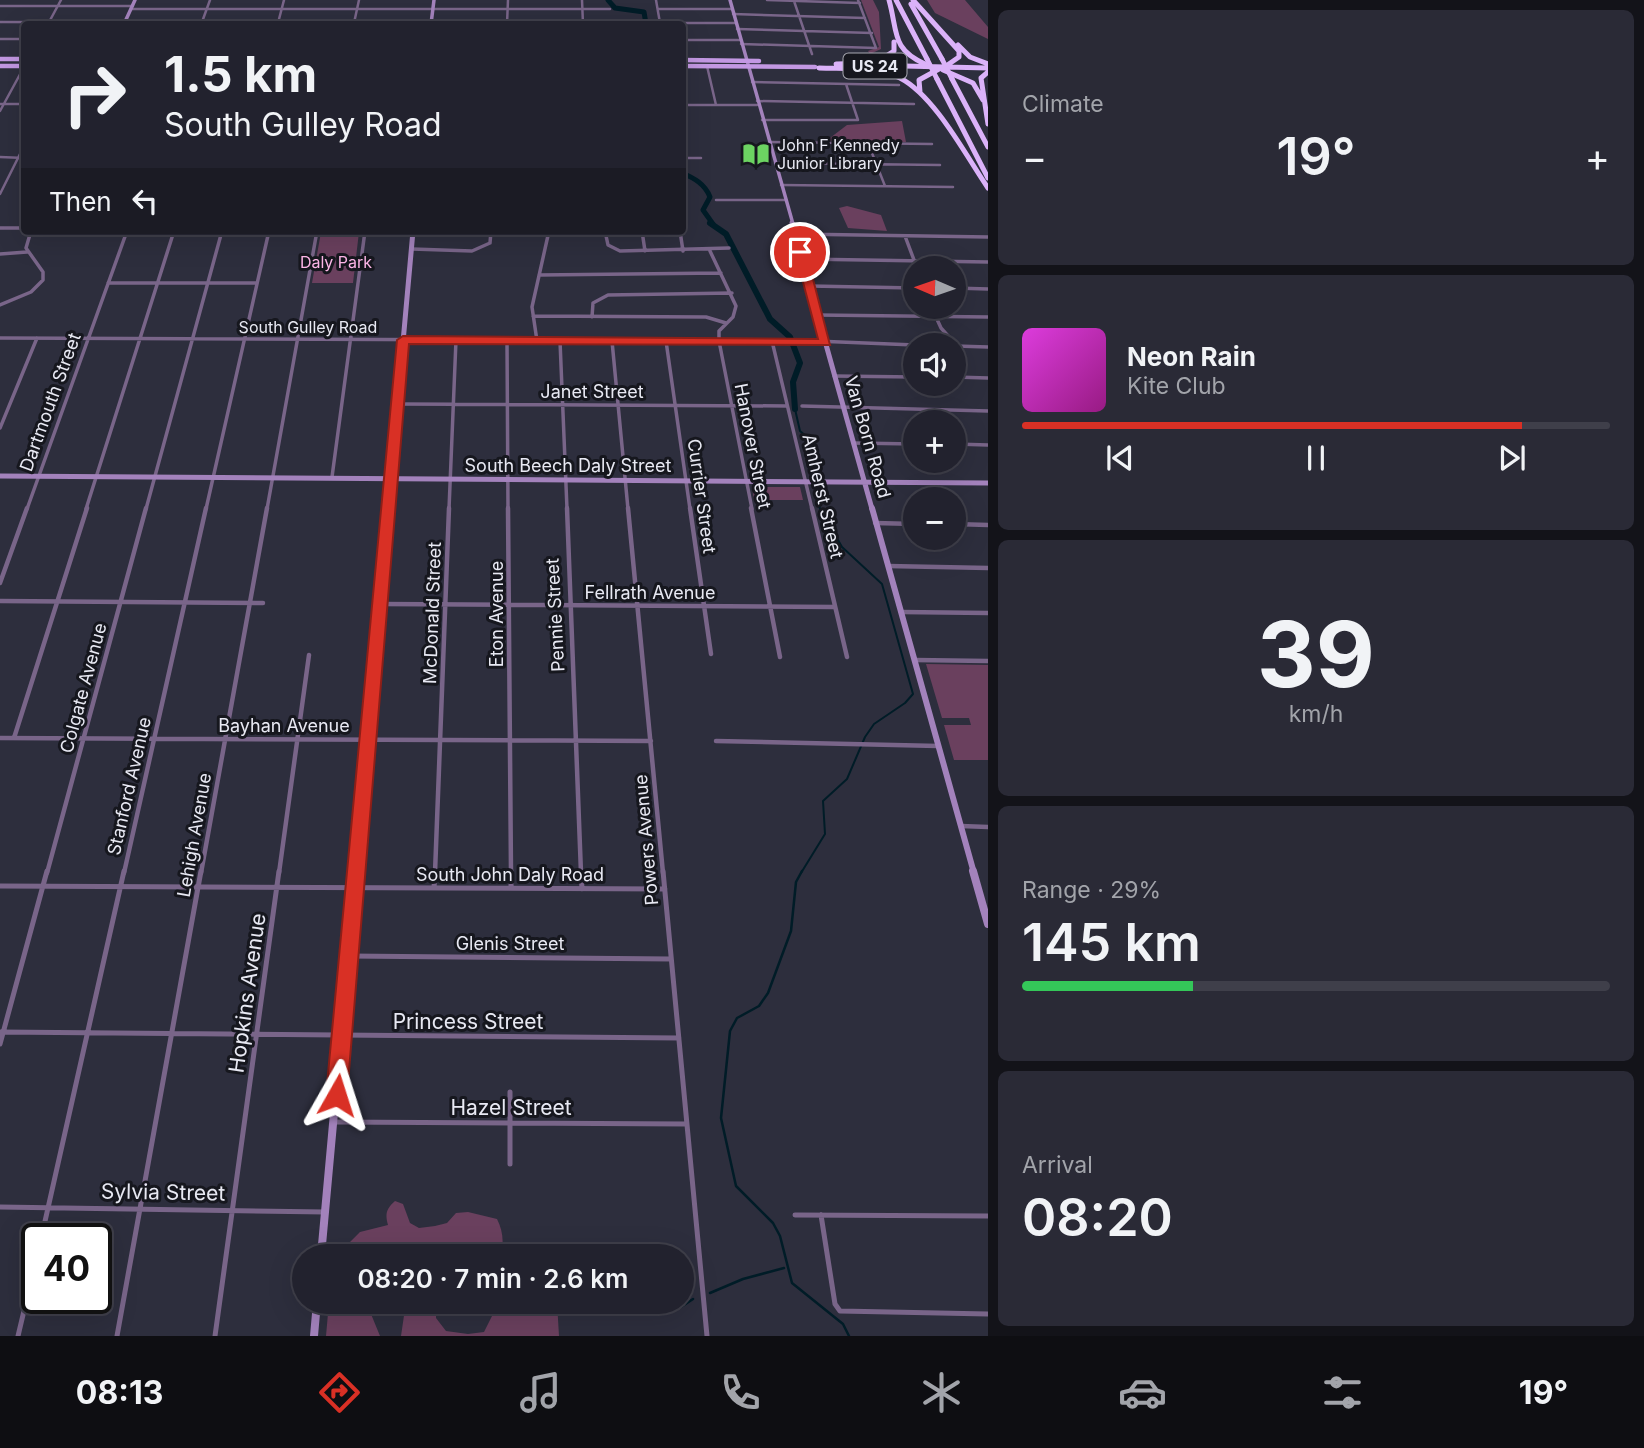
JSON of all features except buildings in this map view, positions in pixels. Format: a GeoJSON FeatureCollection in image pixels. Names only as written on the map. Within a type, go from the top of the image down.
{"type":"FeatureCollection","features":[{"type":"Feature","properties":{"kind":"highway"},"geometry":{"type":"LineString","coordinates":[[817,66],[880,61],[894,51],[895,35],[889,0]]}},
{"type":"Feature","properties":{"kind":"highway"},"geometry":{"type":"LineString","coordinates":[[896,0],[988,178]]}},
{"type":"Feature","properties":{"kind":"highway"},"geometry":{"type":"LineString","coordinates":[[911,0],[970,57],[988,69],[981,75],[988,124]]}},
{"type":"Feature","properties":{"kind":"highway"},"geometry":{"type":"LineString","coordinates":[[911,0],[988,147]]}},
{"type":"Feature","properties":{"kind":"highway"},"geometry":{"type":"LineString","coordinates":[[895,35],[903,53],[973,83],[984,100]]}},
{"type":"Feature","properties":{"kind":"highway"},"geometry":{"type":"LineString","coordinates":[[925,101],[918,83],[959,57],[959,51],[949,37]]}},
{"type":"Feature","properties":{"kind":"highway"},"geometry":{"type":"LineString","coordinates":[[817,66],[889,74],[907,81],[925,101],[988,188]]}},
{"type":"Feature","properties":{"kind":"highway","name":"US 24"},"geometry":{"type":"LineString","coordinates":[[817,66],[988,69]]}},
{"type":"Feature","properties":{"kind":"main road"},"geometry":{"type":"LineString","coordinates":[[126,21],[135,0]]}},
{"type":"Feature","properties":{"kind":"main road"},"geometry":{"type":"LineString","coordinates":[[432,21],[434,0]]}},
{"type":"Feature","properties":{"kind":"main road","name":"Van Born Road"},"geometry":{"type":"LineString","coordinates":[[730,0],[960,826],[983,892],[988,924]]}},
{"type":"Feature","properties":{"kind":"main road"},"geometry":{"type":"LineString","coordinates":[[0,62],[21,59]]}},
{"type":"Feature","properties":{"kind":"main road","name":"US 24"},"geometry":{"type":"LineString","coordinates":[[686,62],[698,60],[709,64]]}},
{"type":"Feature","properties":{"kind":"main road"},"geometry":{"type":"LineString","coordinates":[[0,62],[21,66]]}},
{"type":"Feature","properties":{"kind":"main road","name":"US 24"},"geometry":{"type":"LineString","coordinates":[[686,63],[817,66]]}},
{"type":"Feature","properties":{"kind":"main road"},"geometry":{"type":"LineString","coordinates":[[322,1244],[413,235]]}},
{"type":"Feature","properties":{"kind":"main road","name":"South Beech Daly Street"},"geometry":{"type":"LineString","coordinates":[[0,476],[988,483]]}},
{"type":"Feature","properties":{"kind":"main road"},"geometry":{"type":"LineString","coordinates":[[314,1336],[316,1314]]}},
{"type":"Feature","properties":{"kind":"street"},"geometry":{"type":"LineString","coordinates":[[49,21],[61,0]]}},
{"type":"Feature","properties":{"kind":"street"},"geometry":{"type":"LineString","coordinates":[[203,21],[210,0]]}},
{"type":"Feature","properties":{"kind":"street"},"geometry":{"type":"LineString","coordinates":[[279,21],[284,0]]}},
{"type":"Feature","properties":{"kind":"street"},"geometry":{"type":"LineString","coordinates":[[354,21],[359,0]]}},
{"type":"Feature","properties":{"kind":"street"},"geometry":{"type":"LineString","coordinates":[[507,21],[508,0]]}},
{"type":"Feature","properties":{"kind":"street"},"geometry":{"type":"LineString","coordinates":[[582,0],[583,21]]}},
{"type":"Feature","properties":{"kind":"street"},"geometry":{"type":"LineString","coordinates":[[656,0],[660,21]]}},
{"type":"Feature","properties":{"kind":"street"},"geometry":{"type":"LineString","coordinates":[[686,40],[876,48],[859,1],[767,0]]}},
{"type":"Feature","properties":{"kind":"street"},"geometry":{"type":"LineString","coordinates":[[794,0],[812,54]]}},
{"type":"Feature","properties":{"kind":"street"},"geometry":{"type":"LineString","coordinates":[[0,6],[610,9]]}},
{"type":"Feature","properties":{"kind":"street"},"geometry":{"type":"LineString","coordinates":[[658,9],[732,9]]}},
{"type":"Feature","properties":{"kind":"street"},"geometry":{"type":"LineString","coordinates":[[733,14],[866,18]]}},
{"type":"Feature","properties":{"kind":"street"},"geometry":{"type":"LineString","coordinates":[[0,22],[21,22]]}},
{"type":"Feature","properties":{"kind":"street"},"geometry":{"type":"LineString","coordinates":[[686,24],[735,23]]}},
{"type":"Feature","properties":{"kind":"street"},"geometry":{"type":"LineString","coordinates":[[737,29],[872,33]]}},
{"type":"Feature","properties":{"kind":"street"},"geometry":{"type":"LineString","coordinates":[[0,39],[21,39]]}},
{"type":"Feature","properties":{"kind":"street"},"geometry":{"type":"LineString","coordinates":[[709,64],[716,105]]}},
{"type":"Feature","properties":{"kind":"street"},"geometry":{"type":"LineString","coordinates":[[0,111],[21,71]]}},
{"type":"Feature","properties":{"kind":"street"},"geometry":{"type":"LineString","coordinates":[[751,82],[899,85]]}},
{"type":"Feature","properties":{"kind":"street"},"geometry":{"type":"LineString","coordinates":[[762,120],[858,120],[846,84]]}},
{"type":"Feature","properties":{"kind":"street"},"geometry":{"type":"LineString","coordinates":[[2,104],[21,104]]}},
{"type":"Feature","properties":{"kind":"street"},"geometry":{"type":"LineString","coordinates":[[686,105],[914,104]]}},
{"type":"Feature","properties":{"kind":"street"},"geometry":{"type":"LineString","coordinates":[[769,142],[932,144]]}},
{"type":"Feature","properties":{"kind":"street"},"geometry":{"type":"LineString","coordinates":[[868,144],[885,186]]}},
{"type":"Feature","properties":{"kind":"street"},"geometry":{"type":"LineString","coordinates":[[0,194],[21,153]]}},
{"type":"Feature","properties":{"kind":"street"},"geometry":{"type":"LineString","coordinates":[[0,158],[19,158]]}},
{"type":"Feature","properties":{"kind":"street"},"geometry":{"type":"LineString","coordinates":[[686,158],[701,158]]}},
{"type":"Feature","properties":{"kind":"street"},"geometry":{"type":"LineString","coordinates":[[775,163],[940,165]]}},
{"type":"Feature","properties":{"kind":"street"},"geometry":{"type":"LineString","coordinates":[[781,185],[953,187]]}},
{"type":"Feature","properties":{"kind":"street"},"geometry":{"type":"LineString","coordinates":[[716,200],[785,200]]}},
{"type":"Feature","properties":{"kind":"street"},"geometry":{"type":"LineString","coordinates":[[0,228],[21,228]]}},
{"type":"Feature","properties":{"kind":"street"},"geometry":{"type":"LineString","coordinates":[[795,234],[988,237]]}},
{"type":"Feature","properties":{"kind":"street"},"geometry":{"type":"LineString","coordinates":[[0,305],[31,292],[42,282],[43,272],[25,246],[29,235]]}},
{"type":"Feature","properties":{"kind":"street","name":"Dartmouth Street"},"geometry":{"type":"LineString","coordinates":[[0,583],[126,235]]}},
{"type":"Feature","properties":{"kind":"street"},"geometry":{"type":"LineString","coordinates":[[14,738],[173,235]]}},
{"type":"Feature","properties":{"kind":"street","name":"Colgate Avenue"},"geometry":{"type":"LineString","coordinates":[[0,1044],[221,235]]}},
{"type":"Feature","properties":{"kind":"street","name":"Stanford Avenue"},"geometry":{"type":"LineString","coordinates":[[44,1223],[268,235]]}},
{"type":"Feature","properties":{"kind":"street","name":"Lehigh Avenue"},"geometry":{"type":"LineString","coordinates":[[117,1336],[316,235]]}},
{"type":"Feature","properties":{"kind":"street"},"geometry":{"type":"LineString","coordinates":[[332,478],[364,235]]}},
{"type":"Feature","properties":{"kind":"street"},"geometry":{"type":"LineString","coordinates":[[412,249],[479,250],[491,243],[491,235]]}},
{"type":"Feature","properties":{"kind":"street"},"geometry":{"type":"LineString","coordinates":[[537,341],[532,307],[548,235]]}},
{"type":"Feature","properties":{"kind":"street"},"geometry":{"type":"LineString","coordinates":[[606,235],[607,243],[612,248],[645,251],[710,251],[729,248]]}},
{"type":"Feature","properties":{"kind":"street"},"geometry":{"type":"LineString","coordinates":[[643,235],[645,251]]}},
{"type":"Feature","properties":{"kind":"street"},"geometry":{"type":"LineString","coordinates":[[681,235],[683,251]]}},
{"type":"Feature","properties":{"kind":"street"},"geometry":{"type":"LineString","coordinates":[[905,236],[912,256]]}},
{"type":"Feature","properties":{"kind":"street"},"geometry":{"type":"LineString","coordinates":[[710,251],[732,293],[736,310],[719,331],[719,341]]}},
{"type":"Feature","properties":{"kind":"street"},"geometry":{"type":"LineString","coordinates":[[0,254],[27,252]]}},
{"type":"Feature","properties":{"kind":"street"},"geometry":{"type":"LineString","coordinates":[[802,259],[903,261]]}},
{"type":"Feature","properties":{"kind":"street"},"geometry":{"type":"LineString","coordinates":[[966,262],[988,262]]}},
{"type":"Feature","properties":{"kind":"street"},"geometry":{"type":"LineString","coordinates":[[539,275],[721,273]]}},
{"type":"Feature","properties":{"kind":"street"},"geometry":{"type":"LineString","coordinates":[[108,283],[257,284]]}},
{"type":"Feature","properties":{"kind":"street"},"geometry":{"type":"LineString","coordinates":[[810,286],[903,288]]}},
{"type":"Feature","properties":{"kind":"street"},"geometry":{"type":"LineString","coordinates":[[966,288],[988,289]]}},
{"type":"Feature","properties":{"kind":"street"},"geometry":{"type":"LineString","coordinates":[[592,317],[592,305],[599,298],[638,294],[732,293]]}},
{"type":"Feature","properties":{"kind":"street"},"geometry":{"type":"LineString","coordinates":[[817,315],[903,316]]}},
{"type":"Feature","properties":{"kind":"street"},"geometry":{"type":"LineString","coordinates":[[533,317],[706,317],[726,323]]}},
{"type":"Feature","properties":{"kind":"street"},"geometry":{"type":"LineString","coordinates":[[966,317],[988,317]]}},
{"type":"Feature","properties":{"kind":"street","name":"South Gulley Road"},"geometry":{"type":"LineString","coordinates":[[0,338],[794,341],[903,345]]}},
{"type":"Feature","properties":{"kind":"street"},"geometry":{"type":"LineString","coordinates":[[0,429],[37,338]]}},
{"type":"Feature","properties":{"kind":"street","name":"McDonald Street"},"geometry":{"type":"LineString","coordinates":[[435,888],[456,340]]}},
{"type":"Feature","properties":{"kind":"street","name":"Eton Avenue"},"geometry":{"type":"LineString","coordinates":[[507,341],[511,888]]}},
{"type":"Feature","properties":{"kind":"street","name":"Pennie Street"},"geometry":{"type":"LineString","coordinates":[[560,341],[582,889]]}},
{"type":"Feature","properties":{"kind":"street","name":"Powers Avenue"},"geometry":{"type":"LineString","coordinates":[[612,341],[707,1336]]}},
{"type":"Feature","properties":{"kind":"street","name":"Currier Street"},"geometry":{"type":"LineString","coordinates":[[666,341],[711,654]]}},
{"type":"Feature","properties":{"kind":"street","name":"Hanover Street"},"geometry":{"type":"LineString","coordinates":[[719,341],[780,657]]}},
{"type":"Feature","properties":{"kind":"street","name":"Amherst Street"},"geometry":{"type":"LineString","coordinates":[[772,341],[847,657]]}},
{"type":"Feature","properties":{"kind":"street"},"geometry":{"type":"LineString","coordinates":[[966,346],[988,346]]}},
{"type":"Feature","properties":{"kind":"street"},"geometry":{"type":"LineString","coordinates":[[834,376],[903,377]]}},
{"type":"Feature","properties":{"kind":"street"},"geometry":{"type":"LineString","coordinates":[[966,377],[988,378]]}},
{"type":"Feature","properties":{"kind":"street","name":"Janet Street"},"geometry":{"type":"LineString","coordinates":[[398,404],[787,406]]}},
{"type":"Feature","properties":{"kind":"street"},"geometry":{"type":"LineString","coordinates":[[802,406],[988,411]]}},
{"type":"Feature","properties":{"kind":"street"},"geometry":{"type":"LineString","coordinates":[[853,443],[903,444]]}},
{"type":"Feature","properties":{"kind":"street"},"geometry":{"type":"LineString","coordinates":[[966,444],[988,445]]}},
{"type":"Feature","properties":{"kind":"street"},"geometry":{"type":"LineString","coordinates":[[875,523],[903,524]]}},
{"type":"Feature","properties":{"kind":"street"},"geometry":{"type":"LineString","coordinates":[[966,524],[988,525]]}},
{"type":"Feature","properties":{"kind":"street"},"geometry":{"type":"LineString","coordinates":[[887,566],[988,568]]}},
{"type":"Feature","properties":{"kind":"street"},"geometry":{"type":"LineString","coordinates":[[0,601],[263,603]]}},
{"type":"Feature","properties":{"kind":"street","name":"Fellrath Avenue"},"geometry":{"type":"LineString","coordinates":[[380,604],[835,607]]}},
{"type":"Feature","properties":{"kind":"street"},"geometry":{"type":"LineString","coordinates":[[900,612],[988,614]]}},
{"type":"Feature","properties":{"kind":"street","name":"Hopkins Avenue"},"geometry":{"type":"LineString","coordinates":[[215,1336],[309,655]]}},
{"type":"Feature","properties":{"kind":"street"},"geometry":{"type":"LineString","coordinates":[[914,660],[988,661]]}},
{"type":"Feature","properties":{"kind":"street","name":"Bayhan Avenue"},"geometry":{"type":"LineString","coordinates":[[0,738],[651,741]]}},
{"type":"Feature","properties":{"kind":"street"},"geometry":{"type":"LineString","coordinates":[[716,741],[938,746]]}},
{"type":"Feature","properties":{"kind":"street"},"geometry":{"type":"LineString","coordinates":[[960,826],[988,827]]}},
{"type":"Feature","properties":{"kind":"street","name":"South John Daly Road"},"geometry":{"type":"LineString","coordinates":[[0,886],[665,889]]}},
{"type":"Feature","properties":{"kind":"street","name":"Glenis Street"},"geometry":{"type":"LineString","coordinates":[[349,956],[671,959]]}},
{"type":"Feature","properties":{"kind":"street","name":"Princess Street"},"geometry":{"type":"LineString","coordinates":[[2,1032],[679,1038]]}},
{"type":"Feature","properties":{"kind":"street"},"geometry":{"type":"LineString","coordinates":[[510,1092],[510,1164]]}},
{"type":"Feature","properties":{"kind":"street","name":"Hazel Street"},"geometry":{"type":"LineString","coordinates":[[334,1122],[687,1124]]}},
{"type":"Feature","properties":{"kind":"street","name":"Sylvia Street"},"geometry":{"type":"LineString","coordinates":[[0,1207],[326,1212]]}},
{"type":"Feature","properties":{"kind":"street"},"geometry":{"type":"LineString","coordinates":[[796,1215],[988,1216]]}},
{"type":"Feature","properties":{"kind":"street"},"geometry":{"type":"LineString","coordinates":[[821,1215],[838,1309],[844,1313],[988,1314]]}},
{"type":"Feature","properties":{"kind":"street"},"geometry":{"type":"LineString","coordinates":[[18,1336],[23,1314]]}},
{"type":"Feature","properties":{"kind":"green space"},"geometry":{"type":"Polygon","coordinates":[[[861,0],[873,0],[879,12],[881,49],[870,54],[868,51],[879,47],[861,0]]]}},
{"type":"Feature","properties":{"kind":"green space"},"geometry":{"type":"Polygon","coordinates":[[[927,0],[965,0],[988,27],[988,39],[935,13],[927,0]]]}},
{"type":"Feature","properties":{"kind":"green space"},"geometry":{"type":"Polygon","coordinates":[[[902,121],[906,142],[826,141],[847,125],[902,121]]]}},
{"type":"Feature","properties":{"kind":"green space"},"geometry":{"type":"Polygon","coordinates":[[[847,206],[881,215],[887,231],[848,228],[839,208],[847,206]]]}},
{"type":"Feature","properties":{"kind":"green space","name":"Daly Park"},"geometry":{"type":"Polygon","coordinates":[[[320,235],[359,235],[353,283],[312,283],[320,235]]]}},
{"type":"Feature","properties":{"kind":"green space"},"geometry":{"type":"Polygon","coordinates":[[[752,487],[800,487],[803,500],[754,500],[752,487]]]}},
{"type":"Feature","properties":{"kind":"green space"},"geometry":{"type":"Polygon","coordinates":[[[926,664],[988,665],[988,760],[954,760],[944,725],[971,725],[969,718],[942,718],[926,664]]]}},
{"type":"Feature","properties":{"kind":"green space"},"geometry":{"type":"Polygon","coordinates":[[[395,1201],[403,1204],[410,1223],[419,1228],[447,1223],[456,1213],[468,1212],[497,1219],[502,1244],[348,1244],[360,1232],[388,1225],[387,1212],[395,1201]]]}},
{"type":"Feature","properties":{"kind":"green space"},"geometry":{"type":"Polygon","coordinates":[[[328,1314],[371,1314],[380,1336],[326,1336],[328,1314]]]}},
{"type":"Feature","properties":{"kind":"green space"},"geometry":{"type":"Polygon","coordinates":[[[404,1314],[436,1314],[446,1331],[468,1334],[484,1332],[493,1314],[558,1314],[559,1336],[401,1336],[404,1314]]]}},
{"type":"Feature","properties":{"kind":"waterway"},"geometry":{"type":"LineString","coordinates":[[608,0],[615,8],[644,12],[646,21]]}},
{"type":"Feature","properties":{"kind":"waterway"},"geometry":{"type":"LineString","coordinates":[[686,175],[699,182],[708,192],[710,197],[703,210],[713,224]]}},
{"type":"Feature","properties":{"kind":"waterway"},"geometry":{"type":"LineString","coordinates":[[710,223],[726,234],[770,319],[790,337],[800,363],[793,382],[795,409]]}},
{"type":"Feature","properties":{"kind":"waterway"},"geometry":{"type":"LineString","coordinates":[[795,409],[800,431],[813,442],[816,478]]}},
{"type":"Feature","properties":{"kind":"waterway"},"geometry":{"type":"LineString","coordinates":[[801,873],[825,834],[823,801],[847,779],[865,737],[874,724],[905,703],[913,694],[882,584],[842,547],[817,503],[816,484]]}},
{"type":"Feature","properties":{"kind":"waterway"},"geometry":{"type":"LineString","coordinates":[[802,871],[796,882],[791,931],[768,993],[759,1006],[737,1018],[730,1031],[721,1118],[736,1186],[773,1223],[780,1236],[792,1283],[843,1324],[849,1336]]}},
{"type":"Feature","properties":{"kind":"waterway"},"geometry":{"type":"LineString","coordinates":[[710,1293],[743,1279],[784,1268]]}},
{"type":"Feature","properties":{"kind":"place","name":"John F Kennedy Junior Library"},"geometry":{"type":"Point","coordinates":[756,154]}},
{"type":"Feature","properties":{"kind":"route"},"geometry":{"type":"LineString","coordinates":[[337,1095],[403,340],[825,343],[800,252]]}}]}
